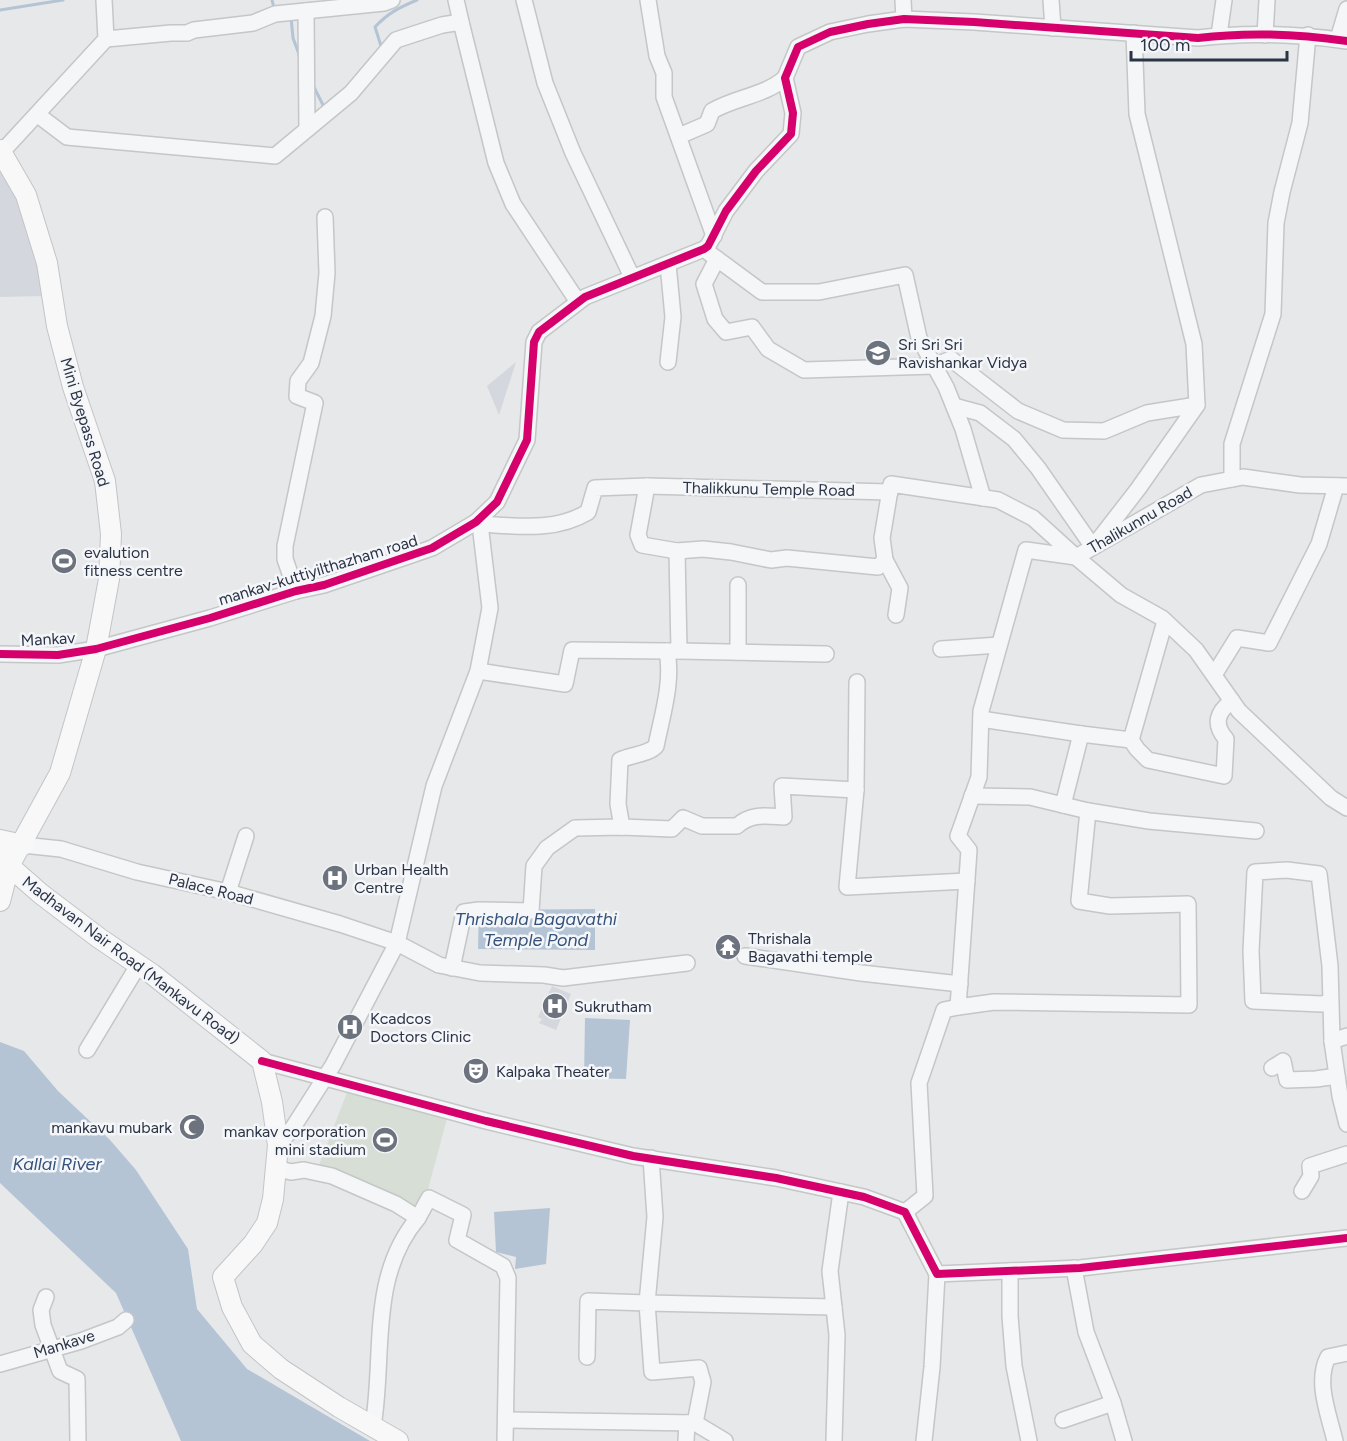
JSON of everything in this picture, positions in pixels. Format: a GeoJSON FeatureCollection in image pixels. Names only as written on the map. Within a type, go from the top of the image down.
{"type":"FeatureCollection","features":[{"type":"Feature","properties":{"kind":"main road","name":"Mini Byepass Road"},"geometry":{"type":"LineString","coordinates":[[0,901],[5,862],[23,845],[60,773],[96,649],[109,579],[111,534],[105,481],[73,387],[57,326],[47,263],[26,195],[1,151]]}},
{"type":"Feature","properties":{"kind":"main road"},"geometry":{"type":"LineString","coordinates":[[0,840],[23,845]]}},
{"type":"Feature","properties":{"kind":"main road","name":"Madhavan Nair Road (Mankavu Road)"},"geometry":{"type":"LineString","coordinates":[[5,862],[42,894],[99,938],[139,964],[262,1061]]}},
{"type":"Feature","properties":{"kind":"main road"},"geometry":{"type":"LineString","coordinates":[[262,1061],[272,1102],[278,1145],[273,1199],[267,1224],[253,1244],[223,1277],[232,1307],[252,1344],[281,1369],[339,1407],[398,1441]]}},
{"type":"Feature","properties":{"kind":"street"},"geometry":{"type":"LineString","coordinates":[[104,0],[106,39]]}},
{"type":"Feature","properties":{"kind":"street"},"geometry":{"type":"LineString","coordinates":[[1,151],[38,115],[106,39],[187,33],[194,30],[253,23],[275,14],[384,3],[392,0]]}},
{"type":"Feature","properties":{"kind":"street"},"geometry":{"type":"LineString","coordinates":[[456,0],[496,163],[513,204],[578,302]]}},
{"type":"Feature","properties":{"kind":"street"},"geometry":{"type":"LineString","coordinates":[[524,0],[545,83],[573,153],[632,278]]}},
{"type":"Feature","properties":{"kind":"street"},"geometry":{"type":"LineString","coordinates":[[648,0],[657,56],[664,73],[664,97],[714,236]]}},
{"type":"Feature","properties":{"kind":"street"},"geometry":{"type":"LineString","coordinates":[[903,0],[904,20]]}},
{"type":"Feature","properties":{"kind":"street"},"geometry":{"type":"LineString","coordinates":[[1051,0],[1053,28]]}},
{"type":"Feature","properties":{"kind":"street"},"geometry":{"type":"LineString","coordinates":[[1220,35],[1224,0]]}},
{"type":"Feature","properties":{"kind":"street"},"geometry":{"type":"LineString","coordinates":[[1265,35],[1267,0]]}},
{"type":"Feature","properties":{"kind":"street"},"geometry":{"type":"LineString","coordinates":[[679,136],[707,124],[712,111],[723,105],[773,88],[786,78],[798,47],[830,32],[868,24],[904,20],[974,22],[1198,38],[1220,35],[1308,35],[1343,40],[1347,9]]}},
{"type":"Feature","properties":{"kind":"street"},"geometry":{"type":"LineString","coordinates":[[306,11],[307,129]]}},
{"type":"Feature","properties":{"kind":"street"},"geometry":{"type":"LineString","coordinates":[[38,115],[67,137],[275,156],[351,93],[396,40],[442,25],[461,22]]}},
{"type":"Feature","properties":{"kind":"street"},"geometry":{"type":"LineString","coordinates":[[954,406],[980,413],[1014,440],[1038,468],[1093,547],[1138,489],[1197,405],[1194,344],[1137,114],[1134,33]]}},
{"type":"Feature","properties":{"kind":"street"},"geometry":{"type":"LineString","coordinates":[[1232,479],[1232,444],[1273,314],[1276,223],[1300,123],[1308,35]]}},
{"type":"Feature","properties":{"kind":"street","name":"mankav-kuttiyilthazham road"},"geometry":{"type":"LineString","coordinates":[[96,649],[324,585],[432,548],[478,523],[497,502],[527,440],[534,342],[539,332],[585,297],[668,264],[710,254],[719,222],[726,211],[756,171],[791,134],[793,113],[786,78]]}},
{"type":"Feature","properties":{"kind":"street"},"geometry":{"type":"LineString","coordinates":[[296,591],[285,559],[285,546],[315,403],[297,396],[298,381],[311,363],[323,316],[327,273],[326,217]]}},
{"type":"Feature","properties":{"kind":"street"},"geometry":{"type":"LineString","coordinates":[[1197,405],[1147,413],[1104,431],[1063,430],[1018,411],[951,359],[934,366],[804,370],[768,349],[752,327],[726,332],[715,319],[704,284],[710,254],[762,292],[819,292],[905,275],[919,338],[934,366],[954,406],[983,498],[998,500],[1033,518],[1121,595],[1165,621],[1196,650],[1239,711],[1323,790],[1347,808]]}},
{"type":"Feature","properties":{"kind":"street"},"geometry":{"type":"LineString","coordinates":[[668,264],[673,317],[668,362]]}},
{"type":"Feature","properties":{"kind":"street","name":"Thalikunnu Road"},"geometry":{"type":"LineString","coordinates":[[1076,557],[1201,485],[1244,477],[1300,485],[1342,486]]}},
{"type":"Feature","properties":{"kind":"street","name":"Thalikkunu Temple Road"},"geometry":{"type":"LineString","coordinates":[[647,486],[890,492],[891,484],[983,498]]}},
{"type":"Feature","properties":{"kind":"street"},"geometry":{"type":"LineString","coordinates":[[278,1145],[292,1129],[333,1065],[397,943],[434,786],[478,671],[490,608],[478,523],[537,527],[568,522],[588,512],[595,488],[647,486],[638,535],[642,545],[677,551],[703,549],[731,552],[771,561],[787,558],[878,567],[885,560]]}},
{"type":"Feature","properties":{"kind":"street"},"geometry":{"type":"LineString","coordinates":[[1214,675],[1236,638],[1269,643],[1319,544],[1342,486]]}},
{"type":"Feature","properties":{"kind":"street"},"geometry":{"type":"LineString","coordinates":[[890,492],[882,538],[885,560],[900,588],[896,615]]}},
{"type":"Feature","properties":{"kind":"street"},"geometry":{"type":"LineString","coordinates":[[958,1007],[969,850],[958,836],[979,777],[981,711],[1026,550],[1076,557]]}},
{"type":"Feature","properties":{"kind":"street"},"geometry":{"type":"LineString","coordinates":[[622,826],[618,804],[620,760],[633,754],[651,751],[656,746],[665,701],[669,663],[673,651],[677,551]]}},
{"type":"Feature","properties":{"kind":"street"},"geometry":{"type":"LineString","coordinates":[[738,585],[738,652]]}},
{"type":"Feature","properties":{"kind":"street"},"geometry":{"type":"LineString","coordinates":[[1131,740],[1165,621]]}},
{"type":"Feature","properties":{"kind":"street"},"geometry":{"type":"LineString","coordinates":[[942,649],[999,645]]}},
{"type":"Feature","properties":{"kind":"street","name":"Mankav"},"geometry":{"type":"LineString","coordinates":[[0,654],[58,655],[96,649]]}},
{"type":"Feature","properties":{"kind":"street"},"geometry":{"type":"LineString","coordinates":[[478,671],[566,684],[572,650],[826,654]]}},
{"type":"Feature","properties":{"kind":"street"},"geometry":{"type":"LineString","coordinates":[[857,682],[856,790],[847,887],[967,881]]}},
{"type":"Feature","properties":{"kind":"street"},"geometry":{"type":"LineString","coordinates":[[981,719],[1131,740],[1148,760],[1224,776],[1226,739],[1219,731],[1218,720],[1222,708],[1232,701]]}},
{"type":"Feature","properties":{"kind":"street"},"geometry":{"type":"LineString","coordinates":[[1064,805],[1081,734]]}},
{"type":"Feature","properties":{"kind":"street"},"geometry":{"type":"LineString","coordinates":[[452,968],[464,912],[531,911],[534,866],[548,848],[575,828],[622,826],[672,829],[683,818],[702,826],[737,826],[746,818],[761,815],[784,817],[782,786],[856,790]]}},
{"type":"Feature","properties":{"kind":"street"},"geometry":{"type":"LineString","coordinates":[[972,796],[1030,797],[1088,811],[1149,821],[1256,831]]}},
{"type":"Feature","properties":{"kind":"street"},"geometry":{"type":"LineString","coordinates":[[905,1212],[925,1196],[919,1083],[944,1010],[994,1002],[1189,1005],[1188,904],[1110,906],[1079,901],[1088,811]]}},
{"type":"Feature","properties":{"kind":"street"},"geometry":{"type":"LineString","coordinates":[[228,892],[246,836]]}},
{"type":"Feature","properties":{"kind":"street","name":"Palace Road"},"geometry":{"type":"LineString","coordinates":[[23,845],[61,849],[137,872],[228,892],[340,924],[397,943],[440,966],[480,973],[544,975],[563,978],[687,963]]}},
{"type":"Feature","properties":{"kind":"street"},"geometry":{"type":"LineString","coordinates":[[1331,1001],[1322,1004],[1252,1001],[1251,951],[1255,872],[1287,870],[1319,874],[1330,966],[1331,1001],[1332,1041],[1347,1124]]}},
{"type":"Feature","properties":{"kind":"street"},"geometry":{"type":"LineString","coordinates":[[745,956],[861,973],[960,984]]}},
{"type":"Feature","properties":{"kind":"street"},"geometry":{"type":"LineString","coordinates":[[87,1050],[139,964]]}},
{"type":"Feature","properties":{"kind":"street"},"geometry":{"type":"LineString","coordinates":[[1332,1041],[1347,1036]]}},
{"type":"Feature","properties":{"kind":"street"},"geometry":{"type":"LineString","coordinates":[[262,1061],[486,1121],[651,1158],[776,1178],[841,1192],[864,1197],[905,1212],[937,1275],[933,1367],[924,1441]]}},
{"type":"Feature","properties":{"kind":"street"},"geometry":{"type":"LineString","coordinates":[[1272,1068],[1283,1061],[1287,1080],[1337,1076]]}},
{"type":"Feature","properties":{"kind":"street"},"geometry":{"type":"LineString","coordinates":[[1302,1191],[1311,1176],[1310,1166],[1347,1154]]}},
{"type":"Feature","properties":{"kind":"street"},"geometry":{"type":"LineString","coordinates":[[651,1158],[655,1217],[647,1303],[652,1372],[699,1368],[704,1382],[686,1441]]}},
{"type":"Feature","properties":{"kind":"street"},"geometry":{"type":"LineString","coordinates":[[276,1168],[291,1172],[304,1170],[332,1176],[396,1204],[418,1218]]}},
{"type":"Feature","properties":{"kind":"street"},"geometry":{"type":"LineString","coordinates":[[834,1441],[837,1335],[830,1270],[841,1192]]}},
{"type":"Feature","properties":{"kind":"street"},"geometry":{"type":"LineString","coordinates":[[373,1426],[376,1407],[379,1327],[386,1286],[405,1234],[418,1218],[429,1198],[463,1215],[457,1240],[503,1266],[508,1278],[505,1441]]}},
{"type":"Feature","properties":{"kind":"street"},"geometry":{"type":"LineString","coordinates":[[937,1275],[1074,1268],[1347,1238]]}},
{"type":"Feature","properties":{"kind":"street"},"geometry":{"type":"LineString","coordinates":[[1074,1268],[1086,1332],[1113,1403],[1124,1441]]}},
{"type":"Feature","properties":{"kind":"street"},"geometry":{"type":"LineString","coordinates":[[1010,1271],[1010,1316],[1014,1366],[1029,1441]]}},
{"type":"Feature","properties":{"kind":"street"},"geometry":{"type":"LineString","coordinates":[[46,1297],[41,1310],[43,1325],[60,1371],[77,1379],[78,1441]]}},
{"type":"Feature","properties":{"kind":"street"},"geometry":{"type":"LineString","coordinates":[[587,1357],[588,1301],[834,1307]]}},
{"type":"Feature","properties":{"kind":"street","name":"Mankave"},"geometry":{"type":"LineString","coordinates":[[0,1364],[101,1334],[118,1327],[126,1320]]}},
{"type":"Feature","properties":{"kind":"street"},"geometry":{"type":"LineString","coordinates":[[1335,1441],[1326,1404],[1323,1368],[1328,1357],[1347,1353]]}},
{"type":"Feature","properties":{"kind":"street"},"geometry":{"type":"LineString","coordinates":[[1063,1420],[1113,1403]]}},
{"type":"Feature","properties":{"kind":"street"},"geometry":{"type":"LineString","coordinates":[[506,1420],[691,1423],[725,1441]]}},
{"type":"Feature","properties":{"kind":"shaded area"},"geometry":{"type":"Polygon","coordinates":[[[0,160],[29,221],[45,296],[0,297],[0,160]]]}},
{"type":"Feature","properties":{"kind":"shaded area"},"geometry":{"type":"Polygon","coordinates":[[[516,362],[499,415],[487,386],[516,362]]]}},
{"type":"Feature","properties":{"kind":"shaded area","name":"Sukrutham"},"geometry":{"type":"Polygon","coordinates":[[[552,986],[571,994],[556,1030],[539,1023],[542,1019],[538,1017],[552,986]]]}},
{"type":"Feature","properties":{"kind":"shaded area","name":"mankav corporation mini stadium"},"geometry":{"type":"Polygon","coordinates":[[[348,1090],[448,1115],[421,1215],[319,1165],[348,1090]]]}},
{"type":"Feature","properties":{"kind":"water","name":"Thrishala Bagavathi Temple Pond"},"geometry":{"type":"Polygon","coordinates":[[[595,909],[595,950],[478,949],[479,910],[595,909]]]}},
{"type":"Feature","properties":{"kind":"water"},"geometry":{"type":"Polygon","coordinates":[[[585,1018],[630,1020],[626,1079],[584,1078],[585,1018]]]}},
{"type":"Feature","properties":{"kind":"water","name":"Kallai River"},"geometry":{"type":"Polygon","coordinates":[[[0,1042],[24,1051],[58,1091],[110,1140],[136,1170],[188,1249],[197,1309],[247,1369],[370,1441],[181,1441],[116,1293],[0,1183],[0,1042]]]}},
{"type":"Feature","properties":{"kind":"water"},"geometry":{"type":"Polygon","coordinates":[[[550,1208],[546,1264],[515,1269],[516,1257],[496,1252],[494,1212],[550,1208]]]}},
{"type":"Feature","properties":{"kind":"waterway"},"geometry":{"type":"LineString","coordinates":[[0,10],[63,0]]}},
{"type":"Feature","properties":{"kind":"waterway"},"geometry":{"type":"LineString","coordinates":[[272,0],[274,8]]}},
{"type":"Feature","properties":{"kind":"waterway"},"geometry":{"type":"LineString","coordinates":[[382,49],[375,27],[394,11],[417,0]]}},
{"type":"Feature","properties":{"kind":"waterway"},"geometry":{"type":"LineString","coordinates":[[291,17],[293,38],[300,57]]}},
{"type":"Feature","properties":{"kind":"waterway"},"geometry":{"type":"LineString","coordinates":[[313,85],[324,107]]}},
{"type":"Feature","properties":{"kind":"cycle path"},"geometry":{"type":"LineString","coordinates":[[0,654],[58,655],[96,649],[210,618],[296,591],[324,585],[432,548],[476,522],[497,502],[527,440],[534,342],[539,332],[585,297],[708,246],[726,211],[756,171],[791,134],[793,113],[785,78],[798,47],[830,32],[904,19],[1198,38],[1272,35],[1347,41]]}},
{"type":"Feature","properties":{"kind":"cycle path"},"geometry":{"type":"LineString","coordinates":[[262,1061],[486,1121],[633,1156],[776,1178],[864,1197],[905,1212],[937,1274],[1080,1268],[1347,1238]]}},
{"type":"Feature","properties":{"kind":"place","name":"Sri Sri Sri Ravishankar Vidya"},"geometry":{"type":"Point","coordinates":[878,353]}},
{"type":"Feature","properties":{"kind":"place","name":"evalution fitness centre"},"geometry":{"type":"Point","coordinates":[64,561]}},
{"type":"Feature","properties":{"kind":"place","name":"Urban Health Centre"},"geometry":{"type":"Point","coordinates":[335,878]}},
{"type":"Feature","properties":{"kind":"place","name":"Thrishala Bagavathi temple"},"geometry":{"type":"Point","coordinates":[728,947]}},
{"type":"Feature","properties":{"kind":"place","name":"Sukrutham"},"geometry":{"type":"Point","coordinates":[555,1006]}},
{"type":"Feature","properties":{"kind":"place","name":"Kcadcos Doctors Clinic"},"geometry":{"type":"Point","coordinates":[350,1027]}},
{"type":"Feature","properties":{"kind":"place","name":"Kalpaka Theater"},"geometry":{"type":"Point","coordinates":[476,1071]}},
{"type":"Feature","properties":{"kind":"place","name":"mankavu mubark"},"geometry":{"type":"Point","coordinates":[192,1127]}},
{"type":"Feature","properties":{"kind":"place","name":"mankav corporation mini stadium"},"geometry":{"type":"Point","coordinates":[385,1140]}}]}
